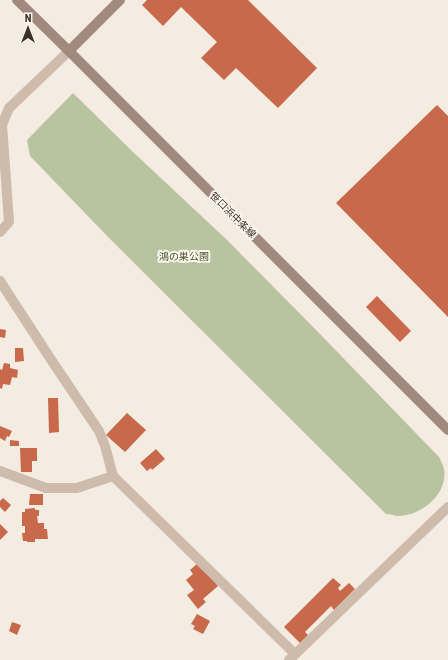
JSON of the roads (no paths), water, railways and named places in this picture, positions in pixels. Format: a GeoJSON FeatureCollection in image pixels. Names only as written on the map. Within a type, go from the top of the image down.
{"type":"FeatureCollection","features":[{"type":"Feature","properties":{"kind":"main road","name":"笹口浜中条線"},"geometry":{"type":"LineString","coordinates":[[17,0],[448,430]]}},
{"type":"Feature","properties":{"kind":"main road"},"geometry":{"type":"LineString","coordinates":[[69,51],[120,0]]}},
{"type":"Feature","properties":{"kind":"street"},"geometry":{"type":"LineString","coordinates":[[0,232],[8,222],[2,125],[10,108],[69,51]]}},
{"type":"Feature","properties":{"kind":"street"},"geometry":{"type":"LineString","coordinates":[[0,281],[99,431],[105,446],[113,476],[292,657],[448,507]]}},
{"type":"Feature","properties":{"kind":"street"},"geometry":{"type":"LineString","coordinates":[[0,471],[46,488],[76,488],[113,476]]}},
{"type":"Feature","properties":{"kind":"park label","name":"鴻の巣公園"},"geometry":{"type":"Point","coordinates":[184,256]}}]}
